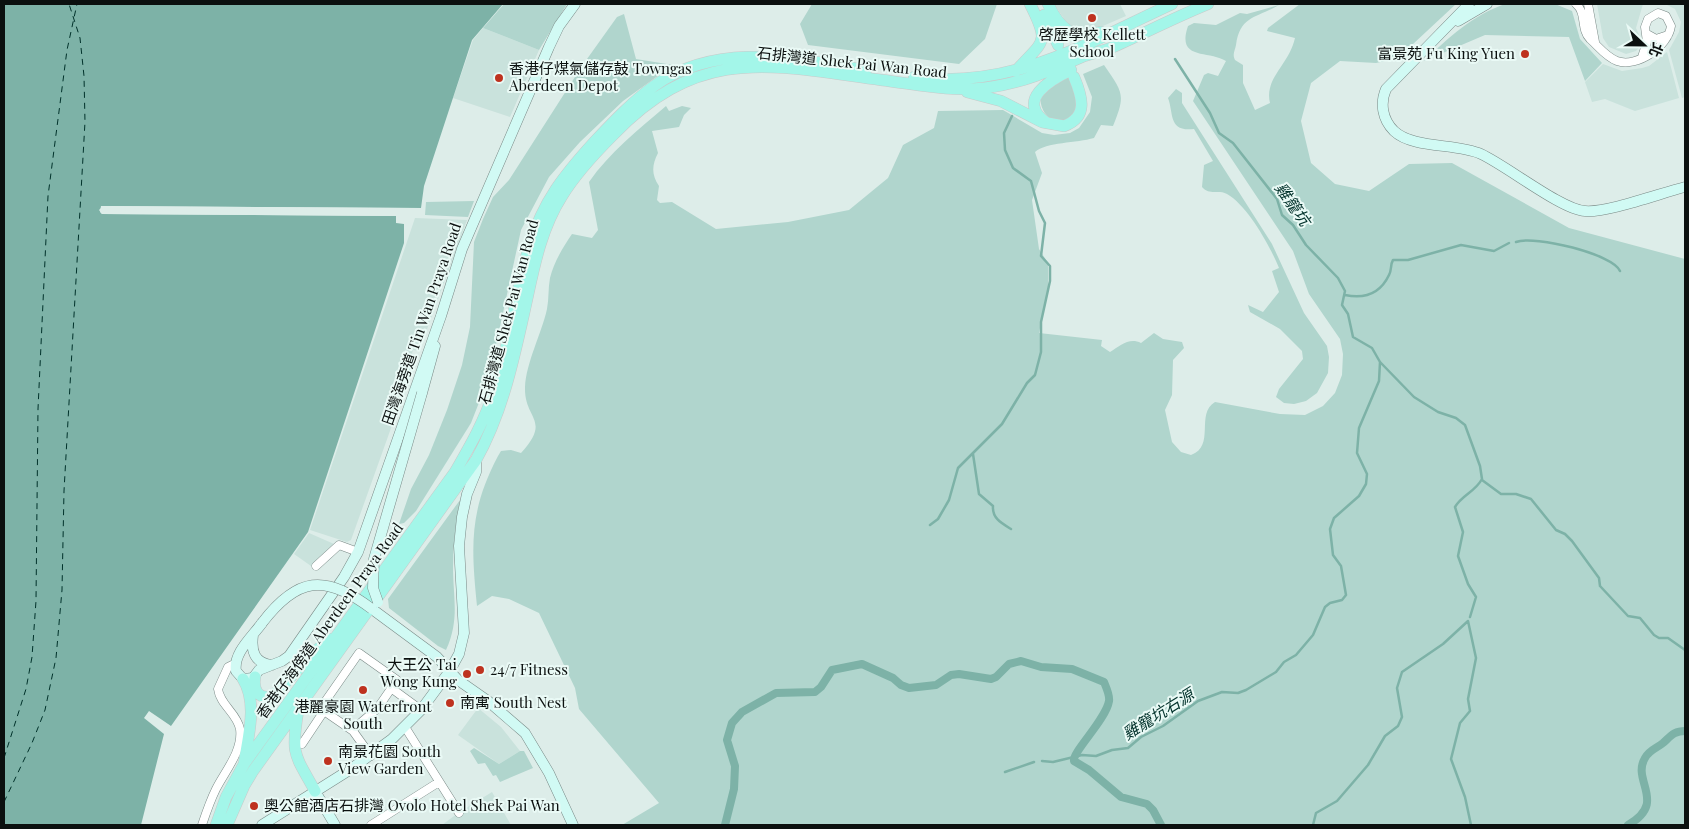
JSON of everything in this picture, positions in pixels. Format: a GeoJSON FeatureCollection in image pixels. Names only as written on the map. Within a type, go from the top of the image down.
{"type":"FeatureCollection","features":[{"type":"Feature","properties":{"kind":"main road"},"geometry":{"type":"LineString","coordinates":[[1016,71],[1040,47],[1043,38],[1042,27],[1030,4]]}},
{"type":"Feature","properties":{"kind":"main road"},"geometry":{"type":"LineString","coordinates":[[1039,4],[1058,45]]}},
{"type":"Feature","properties":{"kind":"main road"},"geometry":{"type":"LineString","coordinates":[[1048,4],[1061,26],[1072,34],[1090,35],[1114,30]]}},
{"type":"Feature","properties":{"kind":"main road","name":"石排灣道 Shek Pai Wan Road"},"geometry":{"type":"LineString","coordinates":[[476,460],[488,436],[505,391],[538,252],[555,208],[571,182],[592,157],[618,130],[652,100],[695,76],[726,68],[749,66],[788,68],[958,90],[984,88],[1019,81],[1110,48],[1208,4]]}},
{"type":"Feature","properties":{"kind":"main road","name":"石排灣道 Shek Pai Wan Road"},"geometry":{"type":"LineString","coordinates":[[475,437],[495,390],[528,248],[545,205],[565,173],[622,114],[655,85],[696,66],[729,58],[748,56],[789,58],[928,78],[970,78],[1016,71],[1038,65],[1168,6]]}},
{"type":"Feature","properties":{"kind":"main road"},"geometry":{"type":"LineString","coordinates":[[1053,126],[1044,121],[1038,114],[1036,102],[1040,88],[1050,80],[1090,61],[1110,48]]}},
{"type":"Feature","properties":{"kind":"main road"},"geometry":{"type":"LineString","coordinates":[[958,90],[1001,101],[1036,120],[1053,126],[1069,124],[1081,112],[1082,96],[1074,78]]}},
{"type":"Feature","properties":{"kind":"main road","name":"香港仔海傍道 Aberdeen Praya Road"},"geometry":{"type":"LineString","coordinates":[[216,825],[226,797],[244,764],[455,472],[475,437]]}},
{"type":"Feature","properties":{"kind":"main road","name":"香港仔海傍道 Aberdeen Praya Road"},"geometry":{"type":"LineString","coordinates":[[227,825],[244,786],[476,460]]}},
{"type":"Feature","properties":{"kind":"main road"},"geometry":{"type":"LineString","coordinates":[[251,670],[254,686],[258,694],[266,698],[273,696],[315,651],[336,635]]}},
{"type":"Feature","properties":{"kind":"main road"},"geometry":{"type":"LineString","coordinates":[[244,764],[251,718],[248,689],[251,670]]}},
{"type":"Feature","properties":{"kind":"main road"},"geometry":{"type":"LineString","coordinates":[[299,709],[294,734],[294,752],[315,791]]}},
{"type":"Feature","properties":{"kind":"street","name":"田灣海旁道 Tin Wan Praya Road"},"geometry":{"type":"LineString","coordinates":[[251,670],[272,665],[288,656],[344,577],[358,552],[469,232],[549,47],[559,26],[575,4]]}},
{"type":"Feature","properties":{"kind":"street"},"geometry":{"type":"LineString","coordinates":[[1469,4],[1393,80],[1384,93],[1382,105],[1386,120],[1400,135],[1482,155],[1579,211],[1600,210],[1685,187]]}},
{"type":"Feature","properties":{"kind":"street"},"geometry":{"type":"LineString","coordinates":[[1437,37],[1467,14],[1487,4]]}},
{"type":"Feature","properties":{"kind":"street"},"geometry":{"type":"LineString","coordinates":[[1576,4],[1583,14],[1586,34],[1607,56],[1619,62],[1632,62],[1642,58],[1659,46],[1668,34],[1671,26],[1669,18],[1658,13],[1648,19],[1645,27],[1647,34],[1642,58]]}},
{"type":"Feature","properties":{"kind":"street"},"geometry":{"type":"LineString","coordinates":[[1588,4],[1595,42]]}},
{"type":"Feature","properties":{"kind":"street"},"geometry":{"type":"LineString","coordinates":[[1647,34],[1656,39],[1668,34]]}},
{"type":"Feature","properties":{"kind":"street"},"geometry":{"type":"LineString","coordinates":[[388,620],[373,588],[374,560],[432,360],[441,316]]}},
{"type":"Feature","properties":{"kind":"street","name":"石排灣道 Shek Pai Wan Road"},"geometry":{"type":"LineString","coordinates":[[262,825],[371,756],[405,727],[421,710],[449,672],[459,654],[464,633],[459,546],[462,517],[467,494],[476,472],[476,460]]}},
{"type":"Feature","properties":{"kind":"street"},"geometry":{"type":"LineString","coordinates":[[316,566],[339,545],[358,552]]}},
{"type":"Feature","properties":{"kind":"street"},"geometry":{"type":"LineString","coordinates":[[238,660],[243,648],[285,597],[302,588],[317,584],[340,588],[388,620],[437,657],[449,672],[514,722],[525,733],[545,765],[573,825]]}},
{"type":"Feature","properties":{"kind":"street"},"geometry":{"type":"LineString","coordinates":[[251,670],[253,635]]}},
{"type":"Feature","properties":{"kind":"street"},"geometry":{"type":"LineString","coordinates":[[352,730],[377,709],[397,680],[359,653],[322,706],[324,711],[352,730],[371,756]]}},
{"type":"Feature","properties":{"kind":"street"},"geometry":{"type":"LineString","coordinates":[[202,825],[216,788],[239,744],[240,733],[237,720],[218,693],[228,667],[247,654],[251,670]]}},
{"type":"Feature","properties":{"kind":"street"},"geometry":{"type":"LineString","coordinates":[[238,660],[251,670]]}},
{"type":"Feature","properties":{"kind":"street"},"geometry":{"type":"LineString","coordinates":[[224,676],[251,670]]}},
{"type":"Feature","properties":{"kind":"street"},"geometry":{"type":"LineString","coordinates":[[392,688],[421,710]]}},
{"type":"Feature","properties":{"kind":"street"},"geometry":{"type":"LineString","coordinates":[[302,744],[324,711]]}},
{"type":"Feature","properties":{"kind":"street"},"geometry":{"type":"LineString","coordinates":[[405,727],[459,813]]}},
{"type":"Feature","properties":{"kind":"street"},"geometry":{"type":"LineString","coordinates":[[371,825],[439,782]]}},
{"type":"Feature","properties":{"kind":"street"},"geometry":{"type":"LineString","coordinates":[[315,791],[335,825]]}},
{"type":"Feature","properties":{"kind":"shaded area"},"geometry":{"type":"Polygon","coordinates":[[[4,4],[503,4],[472,40],[424,186],[421,208],[101,206],[100,212],[102,214],[396,216],[396,223],[404,224],[404,243],[308,532],[171,726],[149,711],[144,718],[164,734],[141,825],[4,825],[4,4]]]}},
{"type":"Feature","properties":{"kind":"shaded area"},"geometry":{"type":"Polygon","coordinates":[[[504,4],[567,4],[539,50],[483,28],[504,4]]]}},
{"type":"Feature","properties":{"kind":"shaded area"},"geometry":{"type":"Polygon","coordinates":[[[812,4],[997,4],[985,39],[959,64],[808,45],[800,24],[812,4]]]}},
{"type":"Feature","properties":{"kind":"shaded area","name":"啓歷學校 Kellett School"},"geometry":{"type":"Polygon","coordinates":[[[1054,4],[1120,4],[1126,16],[1096,29],[1075,29],[1067,23],[1054,4]]]}},
{"type":"Feature","properties":{"kind":"shaded area"},"geometry":{"type":"Polygon","coordinates":[[[1300,4],[1456,4],[1398,58],[1376,63],[1340,61],[1311,83],[1301,121],[1311,163],[1335,184],[1369,191],[1409,164],[1452,163],[1569,228],[1685,259],[1685,825],[622,825],[659,803],[579,709],[575,688],[539,613],[509,599],[492,596],[477,606],[473,547],[477,512],[482,494],[498,456],[501,451],[511,450],[521,453],[535,433],[536,426],[526,398],[525,387],[528,368],[545,318],[550,278],[559,255],[572,234],[592,238],[598,230],[589,182],[597,171],[625,142],[666,106],[669,111],[682,106],[691,108],[684,115],[679,127],[652,131],[658,153],[653,170],[659,186],[657,200],[660,203],[672,202],[716,229],[788,222],[849,210],[888,178],[903,145],[934,128],[938,111],[1003,110],[1042,133],[1054,135],[1070,133],[1079,128],[1090,112],[1092,97],[1083,74],[1104,65],[1119,88],[1121,100],[1113,126],[1101,125],[1094,138],[1054,144],[1035,152],[1042,173],[1032,200],[1039,249],[1048,263],[1048,288],[1039,333],[1102,340],[1101,346],[1110,352],[1132,341],[1141,343],[1154,333],[1163,339],[1182,342],[1184,348],[1173,360],[1172,395],[1165,410],[1172,442],[1181,452],[1191,455],[1198,451],[1202,445],[1206,414],[1209,407],[1215,402],[1280,414],[1305,415],[1323,406],[1335,393],[1342,375],[1343,354],[1340,339],[1309,294],[1293,251],[1193,101],[1204,75],[1208,73],[1218,76],[1226,61],[1190,50],[1186,45],[1185,37],[1188,26],[1194,23],[1216,25],[1240,13],[1247,14],[1279,5],[1251,19],[1241,28],[1234,52],[1235,60],[1243,65],[1243,83],[1255,110],[1270,103],[1269,94],[1271,86],[1292,48],[1295,38],[1267,31],[1268,28],[1300,4]]]}},
{"type":"Feature","properties":{"kind":"shaded area"},"geometry":{"type":"Polygon","coordinates":[[[1505,4],[1555,4],[1572,11],[1580,39],[1602,63],[1585,81],[1569,37],[1485,35],[1424,61],[1472,21],[1482,14],[1505,4]]]}},
{"type":"Feature","properties":{"kind":"shaded area"},"geometry":{"type":"Polygon","coordinates":[[[1597,4],[1643,4],[1636,28],[1641,45],[1636,51],[1626,54],[1609,47],[1603,38],[1597,4]]]}},
{"type":"Feature","properties":{"kind":"shaded area"},"geometry":{"type":"Polygon","coordinates":[[[1665,4],[1685,4],[1685,97],[1682,98],[1669,50],[1679,32],[1681,22],[1675,9],[1665,4]]]}},
{"type":"Feature","properties":{"kind":"shaded area"},"geometry":{"type":"Polygon","coordinates":[[[624,14],[636,59],[673,65],[623,101],[580,142],[549,177],[521,230],[489,377],[471,423],[416,511],[404,523],[399,524],[411,489],[429,455],[447,410],[462,365],[470,327],[474,242],[483,219],[493,197],[509,180],[582,66],[617,17],[624,14]]]}},
{"type":"Feature","properties":{"kind":"shaded area"},"geometry":{"type":"Polygon","coordinates":[[[483,28],[539,50],[510,117],[453,98],[473,40],[483,28]]]}},
{"type":"Feature","properties":{"kind":"shaded area"},"geometry":{"type":"Polygon","coordinates":[[[1667,52],[1679,98],[1635,111],[1605,99],[1592,102],[1585,82],[1603,64],[1622,71],[1642,68],[1649,66],[1667,52]]]}},
{"type":"Feature","properties":{"kind":"shaded area"},"geometry":{"type":"Polygon","coordinates":[[[1068,75],[1078,93],[1076,113],[1066,120],[1054,120],[1046,115],[1043,110],[1041,94],[1068,75]]]}},
{"type":"Feature","properties":{"kind":"shaded area"},"geometry":{"type":"Polygon","coordinates":[[[1176,89],[1182,93],[1182,103],[1272,244],[1304,313],[1327,346],[1329,357],[1328,373],[1317,393],[1306,401],[1294,404],[1284,403],[1276,397],[1279,389],[1303,359],[1302,351],[1280,329],[1250,312],[1248,305],[1263,312],[1279,292],[1272,271],[1279,268],[1264,238],[1243,208],[1227,194],[1211,192],[1202,187],[1204,165],[1213,161],[1194,129],[1180,128],[1176,125],[1168,98],[1176,89]]]}},
{"type":"Feature","properties":{"kind":"shaded area"},"geometry":{"type":"Polygon","coordinates":[[[474,201],[468,217],[425,215],[426,202],[474,201]]]}},
{"type":"Feature","properties":{"kind":"shaded area"},"geometry":{"type":"Polygon","coordinates":[[[415,218],[467,220],[419,351],[413,350],[410,359],[415,361],[351,540],[347,542],[310,530],[415,218]]]}},
{"type":"Feature","properties":{"kind":"shaded area"},"geometry":{"type":"Polygon","coordinates":[[[460,500],[453,558],[455,608],[453,628],[446,650],[438,646],[389,608],[388,599],[460,500]]]}},
{"type":"Feature","properties":{"kind":"shaded area"},"geometry":{"type":"Polygon","coordinates":[[[309,533],[334,544],[311,566],[294,554],[309,533]]]}},
{"type":"Feature","properties":{"kind":"shaded area"},"geometry":{"type":"Polygon","coordinates":[[[478,708],[501,727],[520,751],[499,764],[458,735],[478,708]]]}},
{"type":"Feature","properties":{"kind":"shaded area"},"geometry":{"type":"Polygon","coordinates":[[[474,748],[499,764],[520,751],[524,751],[533,768],[500,782],[496,775],[493,776],[485,763],[478,764],[470,751],[474,748]]]}},
{"type":"Feature","properties":{"kind":"shaded area"},"geometry":{"type":"Polygon","coordinates":[[[492,792],[511,825],[442,825],[458,813],[492,792]]]}},
{"type":"Feature","properties":{"kind":"pier"},"geometry":{"type":"Polygon","coordinates":[[[103,206],[421,208],[421,210],[104,208],[101,210],[396,214],[399,216],[102,214],[99,210],[103,206]]]}},
{"type":"Feature","properties":{"kind":"waterway","name":"雞籠坑"},"geometry":{"type":"LineString","coordinates":[[1175,59],[1210,113],[1219,133],[1233,143],[1277,199],[1282,215],[1293,225],[1306,245],[1338,278],[1345,291],[1342,305],[1348,314],[1353,337],[1372,348],[1380,362],[1414,397],[1438,412],[1456,418],[1465,425],[1480,466],[1482,479]]}},
{"type":"Feature","properties":{"kind":"waterway"},"geometry":{"type":"LineString","coordinates":[[930,525],[938,519],[949,500],[958,468],[1002,424],[1027,383],[1035,375],[1041,352],[1041,322],[1050,281],[1050,266],[1041,256],[1045,223],[1039,211],[1031,181],[1013,168],[1005,150],[1004,133],[1012,116]]}},
{"type":"Feature","properties":{"kind":"waterway"},"geometry":{"type":"LineString","coordinates":[[1516,242],[1539,241],[1572,247],[1603,258],[1620,271]]}},
{"type":"Feature","properties":{"kind":"waterway"},"geometry":{"type":"LineString","coordinates":[[1345,295],[1359,296],[1376,291],[1389,275],[1393,260],[1408,260],[1461,245],[1494,251],[1509,243]]}},
{"type":"Feature","properties":{"kind":"waterway","name":"雞籠坑右源"},"geometry":{"type":"LineString","coordinates":[[1042,761],[1053,762],[1082,755],[1096,756],[1112,750],[1128,748],[1141,737],[1163,726],[1198,701],[1222,692],[1238,693],[1276,672],[1284,662],[1296,655],[1313,635],[1325,607],[1330,603],[1342,600],[1346,595],[1341,566],[1333,555],[1330,529],[1334,518],[1359,496],[1366,484],[1367,474],[1357,453],[1359,428],[1379,381],[1380,362]]}},
{"type":"Feature","properties":{"kind":"waterway"},"geometry":{"type":"LineString","coordinates":[[973,454],[979,494],[993,506],[994,514],[998,520],[1011,529]]}},
{"type":"Feature","properties":{"kind":"waterway"},"geometry":{"type":"LineString","coordinates":[[1470,617],[1476,597],[1468,584],[1458,556],[1463,532],[1455,507],[1482,479]]}},
{"type":"Feature","properties":{"kind":"waterway"},"geometry":{"type":"LineString","coordinates":[[1482,480],[1501,494],[1516,494],[1531,499],[1556,530],[1565,534],[1572,541],[1599,578],[1600,586],[1628,616],[1640,618],[1654,635],[1659,638],[1668,638],[1685,650]]}},
{"type":"Feature","properties":{"kind":"waterway"},"geometry":{"type":"LineString","coordinates":[[1468,621],[1476,658],[1468,699],[1470,711],[1460,723],[1451,759],[1465,797],[1471,825]]}},
{"type":"Feature","properties":{"kind":"waterway"},"geometry":{"type":"LineString","coordinates":[[1313,825],[1316,813],[1337,801],[1368,765],[1385,736],[1398,726],[1402,717],[1397,688],[1402,672],[1443,644],[1468,621]]}},
{"type":"Feature","properties":{"kind":"waterway"},"geometry":{"type":"LineString","coordinates":[[725,825],[734,789],[735,766],[727,740],[732,723],[742,712],[776,693],[815,692],[821,687],[832,670],[862,664],[893,678],[901,685],[909,688],[936,685],[951,675],[959,674],[991,679],[996,677],[1009,664],[1021,661],[1041,667],[1072,669],[1104,682],[1109,696],[1107,709],[1078,750],[1074,761],[1089,770],[1121,797],[1147,804],[1153,810],[1161,825]]}},
{"type":"Feature","properties":{"kind":"waterway"},"geometry":{"type":"LineString","coordinates":[[1628,825],[1640,816],[1646,808],[1646,791],[1642,775],[1645,758],[1673,734],[1685,731]]}},
{"type":"Feature","properties":{"kind":"waterway","name":"雞籠坑右源"},"geometry":{"type":"LineString","coordinates":[[1005,772],[1034,762]]}},
{"type":"Feature","properties":{"kind":"ferry route"},"geometry":{"type":"LineString","coordinates":[[4,802],[32,743],[45,710],[56,658],[62,590],[64,491],[85,122],[84,76],[80,38],[69,4]]}},
{"type":"Feature","properties":{"kind":"ferry route"},"geometry":{"type":"LineString","coordinates":[[4,758],[26,689],[32,657],[36,601],[38,409],[48,196],[67,50],[77,4]]}},
{"type":"Feature","properties":{"kind":"place","name":"啓歷學校 Kellett School"},"geometry":{"type":"Point","coordinates":[1092,18]}},
{"type":"Feature","properties":{"kind":"place","name":"富景苑 Fu King Yuen"},"geometry":{"type":"Point","coordinates":[1525,54]}},
{"type":"Feature","properties":{"kind":"place","name":"香港仔煤氣儲存鼓 Towngas Aberdeen Depot"},"geometry":{"type":"Point","coordinates":[499,78]}},
{"type":"Feature","properties":{"kind":"place","name":"24/7 Fitness"},"geometry":{"type":"Point","coordinates":[480,670]}},
{"type":"Feature","properties":{"kind":"place","name":"大王公 Tai Wong Kung"},"geometry":{"type":"Point","coordinates":[467,674]}},
{"type":"Feature","properties":{"kind":"place","name":"港麗豪園 Waterfront South"},"geometry":{"type":"Point","coordinates":[363,690]}},
{"type":"Feature","properties":{"kind":"place","name":"南寓 South Nest"},"geometry":{"type":"Point","coordinates":[450,703]}},
{"type":"Feature","properties":{"kind":"place","name":"南景花園 South View Garden"},"geometry":{"type":"Point","coordinates":[328,761]}},
{"type":"Feature","properties":{"kind":"place","name":"奧公館酒店石排灣 Ovolo Hotel Shek Pai Wan"},"geometry":{"type":"Point","coordinates":[254,806]}}]}
